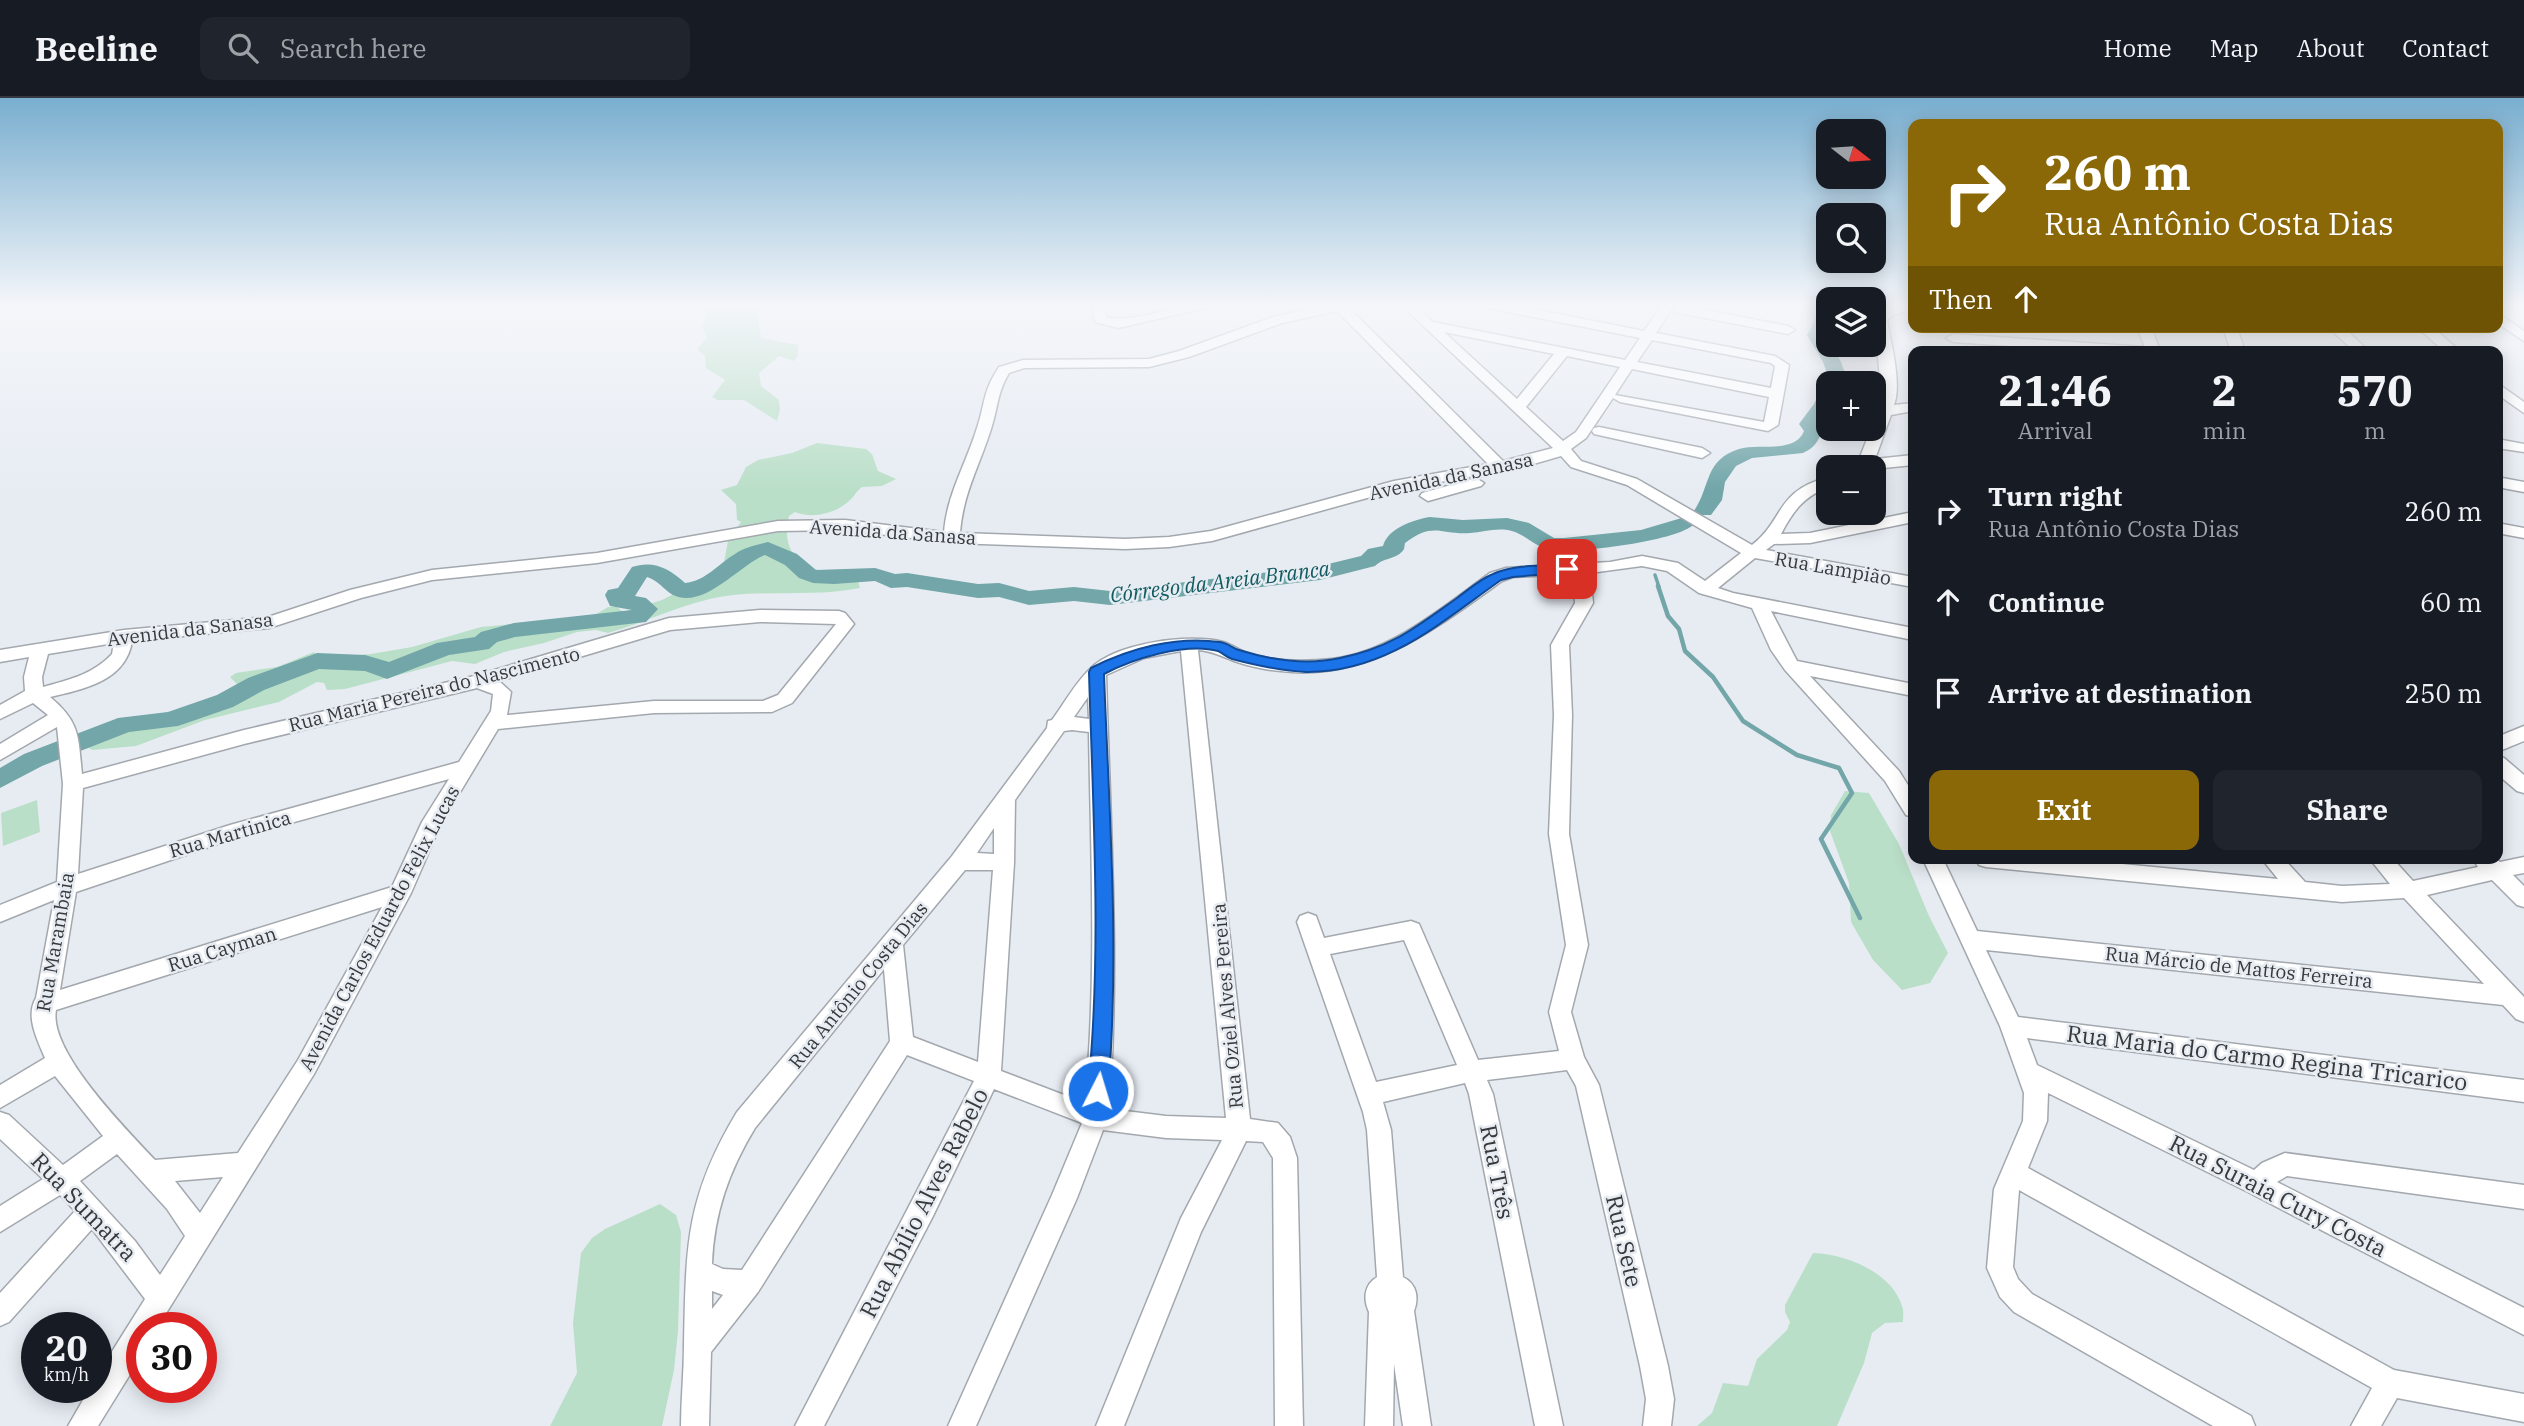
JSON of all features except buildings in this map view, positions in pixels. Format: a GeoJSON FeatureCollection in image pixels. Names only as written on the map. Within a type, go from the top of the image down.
{"type":"FeatureCollection","features":[{"type":"Feature","properties":{"kind":"street"},"geometry":{"type":"LineString","coordinates":[[952,538],[954,507],[985,427],[992,389],[1004,370],[1017,366]]}},
{"type":"Feature","properties":{"kind":"street"},"geometry":{"type":"LineString","coordinates":[[1401,366],[1499,466]]}},
{"type":"Feature","properties":{"kind":"street"},"geometry":{"type":"LineString","coordinates":[[1471,366],[1576,464],[1632,482],[1753,553]]}},
{"type":"Feature","properties":{"kind":"street"},"geometry":{"type":"LineString","coordinates":[[1517,408],[1552,366]]}},
{"type":"Feature","properties":{"kind":"street","name":"Avenida da Sanasa"},"geometry":{"type":"LineString","coordinates":[[0,656],[124,636],[269,622],[356,594],[432,575],[597,558],[778,526],[845,525],[952,538],[1125,544],[1169,542],[1264,523],[1405,483],[1566,452],[1634,366]]}},
{"type":"Feature","properties":{"kind":"street","name":"Avenida da Sanasa"},"geometry":{"type":"LineString","coordinates":[[1428,496],[1547,465],[1566,452],[1589,442],[1620,398],[1635,366]]}},
{"type":"Feature","properties":{"kind":"street"},"geometry":{"type":"LineString","coordinates":[[1640,366],[1778,394]]}},
{"type":"Feature","properties":{"kind":"street"},"geometry":{"type":"LineString","coordinates":[[1620,398],[1762,428],[1771,425],[1782,366]]}},
{"type":"Feature","properties":{"kind":"street"},"geometry":{"type":"LineString","coordinates":[[1886,404],[1889,383],[1887,366]]}},
{"type":"Feature","properties":{"kind":"street"},"geometry":{"type":"LineString","coordinates":[[2503,392],[2524,409]]}},
{"type":"Feature","properties":{"kind":"street"},"geometry":{"type":"LineString","coordinates":[[2503,405],[2524,409]]}},
{"type":"Feature","properties":{"kind":"street"},"geometry":{"type":"LineString","coordinates":[[1886,411],[1908,408]]}},
{"type":"Feature","properties":{"kind":"street"},"geometry":{"type":"LineString","coordinates":[[1599,431],[1702,453]]}},
{"type":"Feature","properties":{"kind":"street"},"geometry":{"type":"LineString","coordinates":[[2503,444],[2524,448]]}},
{"type":"Feature","properties":{"kind":"street"},"geometry":{"type":"LineString","coordinates":[[1886,463],[1908,461]]}},
{"type":"Feature","properties":{"kind":"street"},"geometry":{"type":"LineString","coordinates":[[2503,483],[2524,487]]}},
{"type":"Feature","properties":{"kind":"street"},"geometry":{"type":"LineString","coordinates":[[1705,589],[1770,539],[1791,501],[1799,494],[1816,487]]}},
{"type":"Feature","properties":{"kind":"street"},"geometry":{"type":"LineString","coordinates":[[1770,539],[1810,538],[1908,518]]}},
{"type":"Feature","properties":{"kind":"street"},"geometry":{"type":"LineString","coordinates":[[2503,528],[2524,533]]}},
{"type":"Feature","properties":{"kind":"street","name":"Rua Lampião"},"geometry":{"type":"LineString","coordinates":[[1753,553],[1908,581]]}},
{"type":"Feature","properties":{"kind":"street","name":"Rua Antônio Costa Dias"},"geometry":{"type":"LineString","coordinates":[[695,1426],[699,1271],[705,1208],[712,1184],[732,1142],[746,1120],[959,862],[1055,726],[1097,672],[1128,656],[1189,645],[1221,647],[1233,654],[1282,664],[1306,667],[1336,664],[1375,655],[1402,643],[1496,577],[1545,569],[1581,569],[1642,561],[1687,575],[1705,589],[1759,605],[1908,633]]}},
{"type":"Feature","properties":{"kind":"street","name":"Rua Sete"},"geometry":{"type":"LineString","coordinates":[[1581,569],[1584,603],[1560,645],[1563,715],[1559,834],[1577,945],[1560,1012],[1573,1059],[1587,1085],[1654,1366],[1660,1399],[1657,1426]]}},
{"type":"Feature","properties":{"kind":"street"},"geometry":{"type":"LineString","coordinates":[[1759,605],[1780,650],[1791,666],[1892,775],[1908,802]]}},
{"type":"Feature","properties":{"kind":"street","name":"Rua Maria Pereira do Nascimento"},"geometry":{"type":"LineString","coordinates":[[73,775],[476,682],[669,624],[760,616],[839,617],[845,624],[785,699],[765,707],[654,707],[494,723]]}},
{"type":"Feature","properties":{"kind":"street"},"geometry":{"type":"LineString","coordinates":[[0,713],[35,695],[63,689],[107,669],[121,656],[124,636]]}},
{"type":"Feature","properties":{"kind":"street","name":"Rua Oziel Alves Pereira"},"geometry":{"type":"LineString","coordinates":[[1110,1426],[1190,1227],[1239,1130],[1189,645]]}},
{"type":"Feature","properties":{"kind":"street"},"geometry":{"type":"LineString","coordinates":[[0,753],[65,724],[35,695],[33,677],[40,650]]}},
{"type":"Feature","properties":{"kind":"street"},"geometry":{"type":"LineString","coordinates":[[1791,666],[1908,689]]}},
{"type":"Feature","properties":{"kind":"street"},"geometry":{"type":"LineString","coordinates":[[962,1426],[1064,1198],[1096,1118],[1103,1022],[1103,878],[1097,672]]}},
{"type":"Feature","properties":{"kind":"street","name":"Avenida Carlos Eduardo Felix Lucas"},"geometry":{"type":"LineString","coordinates":[[152,1312],[247,1164],[338,1012],[400,893],[432,822],[494,723],[500,711],[502,692],[497,687],[476,682]]}},
{"type":"Feature","properties":{"kind":"street"},"geometry":{"type":"LineString","coordinates":[[1055,726],[1072,723],[1097,727]]}},
{"type":"Feature","properties":{"kind":"street","name":"Rua Marambaia"},"geometry":{"type":"LineString","coordinates":[[65,724],[73,775],[67,884],[60,939],[41,1023],[58,1062],[148,1172],[176,1200],[201,1237]]}},
{"type":"Feature","properties":{"kind":"street"},"geometry":{"type":"LineString","coordinates":[[2503,742],[2524,733]]}},
{"type":"Feature","properties":{"kind":"street","name":"Rua Martinica"},"geometry":{"type":"LineString","coordinates":[[0,914],[67,884],[164,852],[465,767]]}},
{"type":"Feature","properties":{"kind":"street"},"geometry":{"type":"LineString","coordinates":[[2503,768],[2524,786]]}},
{"type":"Feature","properties":{"kind":"street"},"geometry":{"type":"LineString","coordinates":[[1892,775],[1908,777]]}},
{"type":"Feature","properties":{"kind":"street","name":"Rua Abílio Alves Rabelo"},"geometry":{"type":"LineString","coordinates":[[809,1426],[924,1208],[989,1076],[1004,863],[1004,800]]}},
{"type":"Feature","properties":{"kind":"street"},"geometry":{"type":"LineString","coordinates":[[959,862],[1004,863]]}},
{"type":"Feature","properties":{"kind":"street"},"geometry":{"type":"LineString","coordinates":[[1935,864],[2011,1026],[2031,1073],[2036,1093],[2037,1110],[2007,1189],[2000,1268],[2014,1296],[2241,1426]]}},
{"type":"Feature","properties":{"kind":"street"},"geometry":{"type":"LineString","coordinates":[[2036,864],[2299,890],[2379,895],[2410,891],[2489,865],[2524,866]]}},
{"type":"Feature","properties":{"kind":"street"},"geometry":{"type":"LineString","coordinates":[[2276,864],[2299,890]]}},
{"type":"Feature","properties":{"kind":"street"},"geometry":{"type":"LineString","coordinates":[[2385,864],[2516,1004]]}},
{"type":"Feature","properties":{"kind":"street"},"geometry":{"type":"LineString","coordinates":[[2489,865],[2524,899]]}},
{"type":"Feature","properties":{"kind":"street","name":"Rua Cayman"},"geometry":{"type":"LineString","coordinates":[[43,1005],[400,893]]}},
{"type":"Feature","properties":{"kind":"street"},"geometry":{"type":"LineString","coordinates":[[1308,922],[1370,1094],[1380,1130],[1391,1301],[1417,1426]]}},
{"type":"Feature","properties":{"kind":"street","name":"Rua Três"},"geometry":{"type":"LineString","coordinates":[[1317,948],[1410,930],[1482,1094],[1549,1426]]}},
{"type":"Feature","properties":{"kind":"street","name":"Rua Márcio de Mattos Ferreira"},"geometry":{"type":"LineString","coordinates":[[1969,939],[2516,1004]]}},
{"type":"Feature","properties":{"kind":"street"},"geometry":{"type":"LineString","coordinates":[[698,1347],[749,1283],[902,1043],[892,944]]}},
{"type":"Feature","properties":{"kind":"street","name":"Rua Maria do Carmo Regina Tricarico"},"geometry":{"type":"LineString","coordinates":[[2011,1026],[2524,1091]]}},
{"type":"Feature","properties":{"kind":"street"},"geometry":{"type":"LineString","coordinates":[[902,1043],[1096,1118],[1166,1127],[1269,1131],[1281,1145],[1285,1158],[1289,1426]]}},
{"type":"Feature","properties":{"kind":"street"},"geometry":{"type":"LineString","coordinates":[[1370,1094],[1474,1071],[1573,1059]]}},
{"type":"Feature","properties":{"kind":"street"},"geometry":{"type":"LineString","coordinates":[[0,1097],[58,1062]]}},
{"type":"Feature","properties":{"kind":"street","name":"Rua Suraia Cury Costa"},"geometry":{"type":"LineString","coordinates":[[2031,1073],[2257,1184],[2524,1322]]}},
{"type":"Feature","properties":{"kind":"street","name":"Rua Sumatra"},"geometry":{"type":"LineString","coordinates":[[0,1123],[62,1180],[91,1211],[142,1267],[160,1298]]}},
{"type":"Feature","properties":{"kind":"street"},"geometry":{"type":"LineString","coordinates":[[0,1220],[62,1180],[119,1138]]}},
{"type":"Feature","properties":{"kind":"street"},"geometry":{"type":"LineString","coordinates":[[148,1172],[247,1164]]}},
{"type":"Feature","properties":{"kind":"street"},"geometry":{"type":"LineString","coordinates":[[2257,1184],[2271,1171],[2286,1164],[2523,1198]]}},
{"type":"Feature","properties":{"kind":"street"},"geometry":{"type":"LineString","coordinates":[[2013,1174],[2390,1383],[2524,1408]]}},
{"type":"Feature","properties":{"kind":"street"},"geometry":{"type":"LineString","coordinates":[[0,1313],[91,1211]]}},
{"type":"Feature","properties":{"kind":"street"},"geometry":{"type":"LineString","coordinates":[[699,1271],[722,1282],[749,1283]]}},
{"type":"Feature","properties":{"kind":"street"},"geometry":{"type":"LineString","coordinates":[[1379,1426],[1391,1301]]}},
{"type":"Feature","properties":{"kind":"street","name":"Avenida Carlos Eduardo Felix Lucas"},"geometry":{"type":"LineString","coordinates":[[82,1426],[126,1355]]}},
{"type":"Feature","properties":{"kind":"street"},"geometry":{"type":"LineString","coordinates":[[2365,1426],[2390,1383]]}},
{"type":"Feature","properties":{"kind":"green space"},"geometry":{"type":"Polygon","coordinates":[[[767,366],[759,373],[761,386],[779,400],[777,421],[744,400],[718,400],[712,397],[725,380],[706,368],[767,366]]]}},
{"type":"Feature","properties":{"kind":"green space"},"geometry":{"type":"Polygon","coordinates":[[[817,443],[866,449],[872,454],[878,471],[896,479],[882,486],[862,487],[844,505],[831,512],[809,515],[795,512],[789,516],[788,543],[803,567],[857,577],[860,588],[827,592],[743,594],[711,599],[608,633],[596,630],[577,632],[504,652],[475,664],[452,661],[345,689],[327,690],[324,683],[317,682],[279,702],[205,720],[136,746],[92,750],[87,747],[95,737],[120,723],[193,706],[222,694],[238,685],[230,677],[236,673],[277,667],[314,652],[319,658],[371,654],[412,647],[481,627],[593,616],[608,607],[617,607],[623,612],[662,600],[714,573],[724,562],[728,541],[741,522],[737,520],[736,504],[721,490],[737,485],[746,467],[758,460],[792,453],[817,443]]]}},
{"type":"Feature","properties":{"kind":"green space"},"geometry":{"type":"Polygon","coordinates":[[[1845,791],[1869,793],[1899,844],[1929,916],[1948,953],[1930,983],[1902,990],[1873,960],[1851,922],[1849,883],[1830,831],[1831,815],[1845,791]]]}},
{"type":"Feature","properties":{"kind":"green space"},"geometry":{"type":"Polygon","coordinates":[[[37,800],[40,832],[3,846],[1,813],[37,800]]]}},
{"type":"Feature","properties":{"kind":"green space"},"geometry":{"type":"Polygon","coordinates":[[[660,1204],[676,1215],[681,1232],[678,1331],[674,1370],[662,1426],[550,1426],[577,1373],[573,1323],[581,1253],[592,1238],[605,1229],[660,1204]]]}},
{"type":"Feature","properties":{"kind":"green space"},"geometry":{"type":"Polygon","coordinates":[[[1813,1253],[1839,1257],[1866,1267],[1897,1294],[1903,1310],[1903,1322],[1885,1323],[1872,1333],[1864,1363],[1837,1426],[1697,1426],[1712,1413],[1723,1383],[1748,1386],[1757,1359],[1787,1330],[1790,1322],[1785,1305],[1813,1253]]]}},
{"type":"Feature","properties":{"kind":"waterway","name":"Córrego da Areia Branca"},"geometry":{"type":"LineString","coordinates":[[1833,366],[1835,371]]}},
{"type":"Feature","properties":{"kind":"waterway","name":"Córrego da Areia Branca"},"geometry":{"type":"LineString","coordinates":[[1704,511],[1712,500],[1716,480],[1722,475],[1722,467],[1743,454],[1804,446],[1813,431],[1808,424],[1816,414]]}},
{"type":"Feature","properties":{"kind":"waterway","name":"Córrego da Areia Branca"},"geometry":{"type":"LineString","coordinates":[[0,779],[33,760],[126,724],[170,720],[225,701],[256,684],[317,661],[365,663],[387,671],[445,648],[481,644],[489,637],[514,630],[607,618],[638,617],[647,609],[638,603],[618,601],[616,595],[626,593],[639,572],[645,570],[658,573],[680,590],[694,589],[716,579],[743,557],[768,548],[792,560],[807,574],[823,578],[875,574],[891,581],[907,580],[978,591],[999,590],[1029,598],[1074,594],[1110,598],[1320,573],[1368,561],[1375,554],[1389,552],[1394,549],[1395,541],[1405,533],[1430,523],[1470,527],[1470,524],[1507,524],[1529,531],[1548,543],[1564,545],[1641,536],[1685,523]]}},
{"type":"Feature","properties":{"kind":"waterway"},"geometry":{"type":"LineString","coordinates":[[1655,575],[1659,587]]}},
{"type":"Feature","properties":{"kind":"waterway"},"geometry":{"type":"LineString","coordinates":[[1658,586],[1668,616],[1679,629],[1685,651],[1713,677],[1743,721],[1797,755],[1839,768],[1852,793],[1821,839],[1860,918]]}},
{"type":"Feature","properties":{"kind":"route"},"geometry":{"type":"LineString","coordinates":[[1098,1091],[1103,1035],[1104,901],[1097,672],[1110,662],[1128,656],[1189,645],[1221,647],[1233,654],[1265,662],[1306,667],[1336,664],[1375,655],[1402,643],[1496,577],[1513,572],[1567,569]]}}]}
